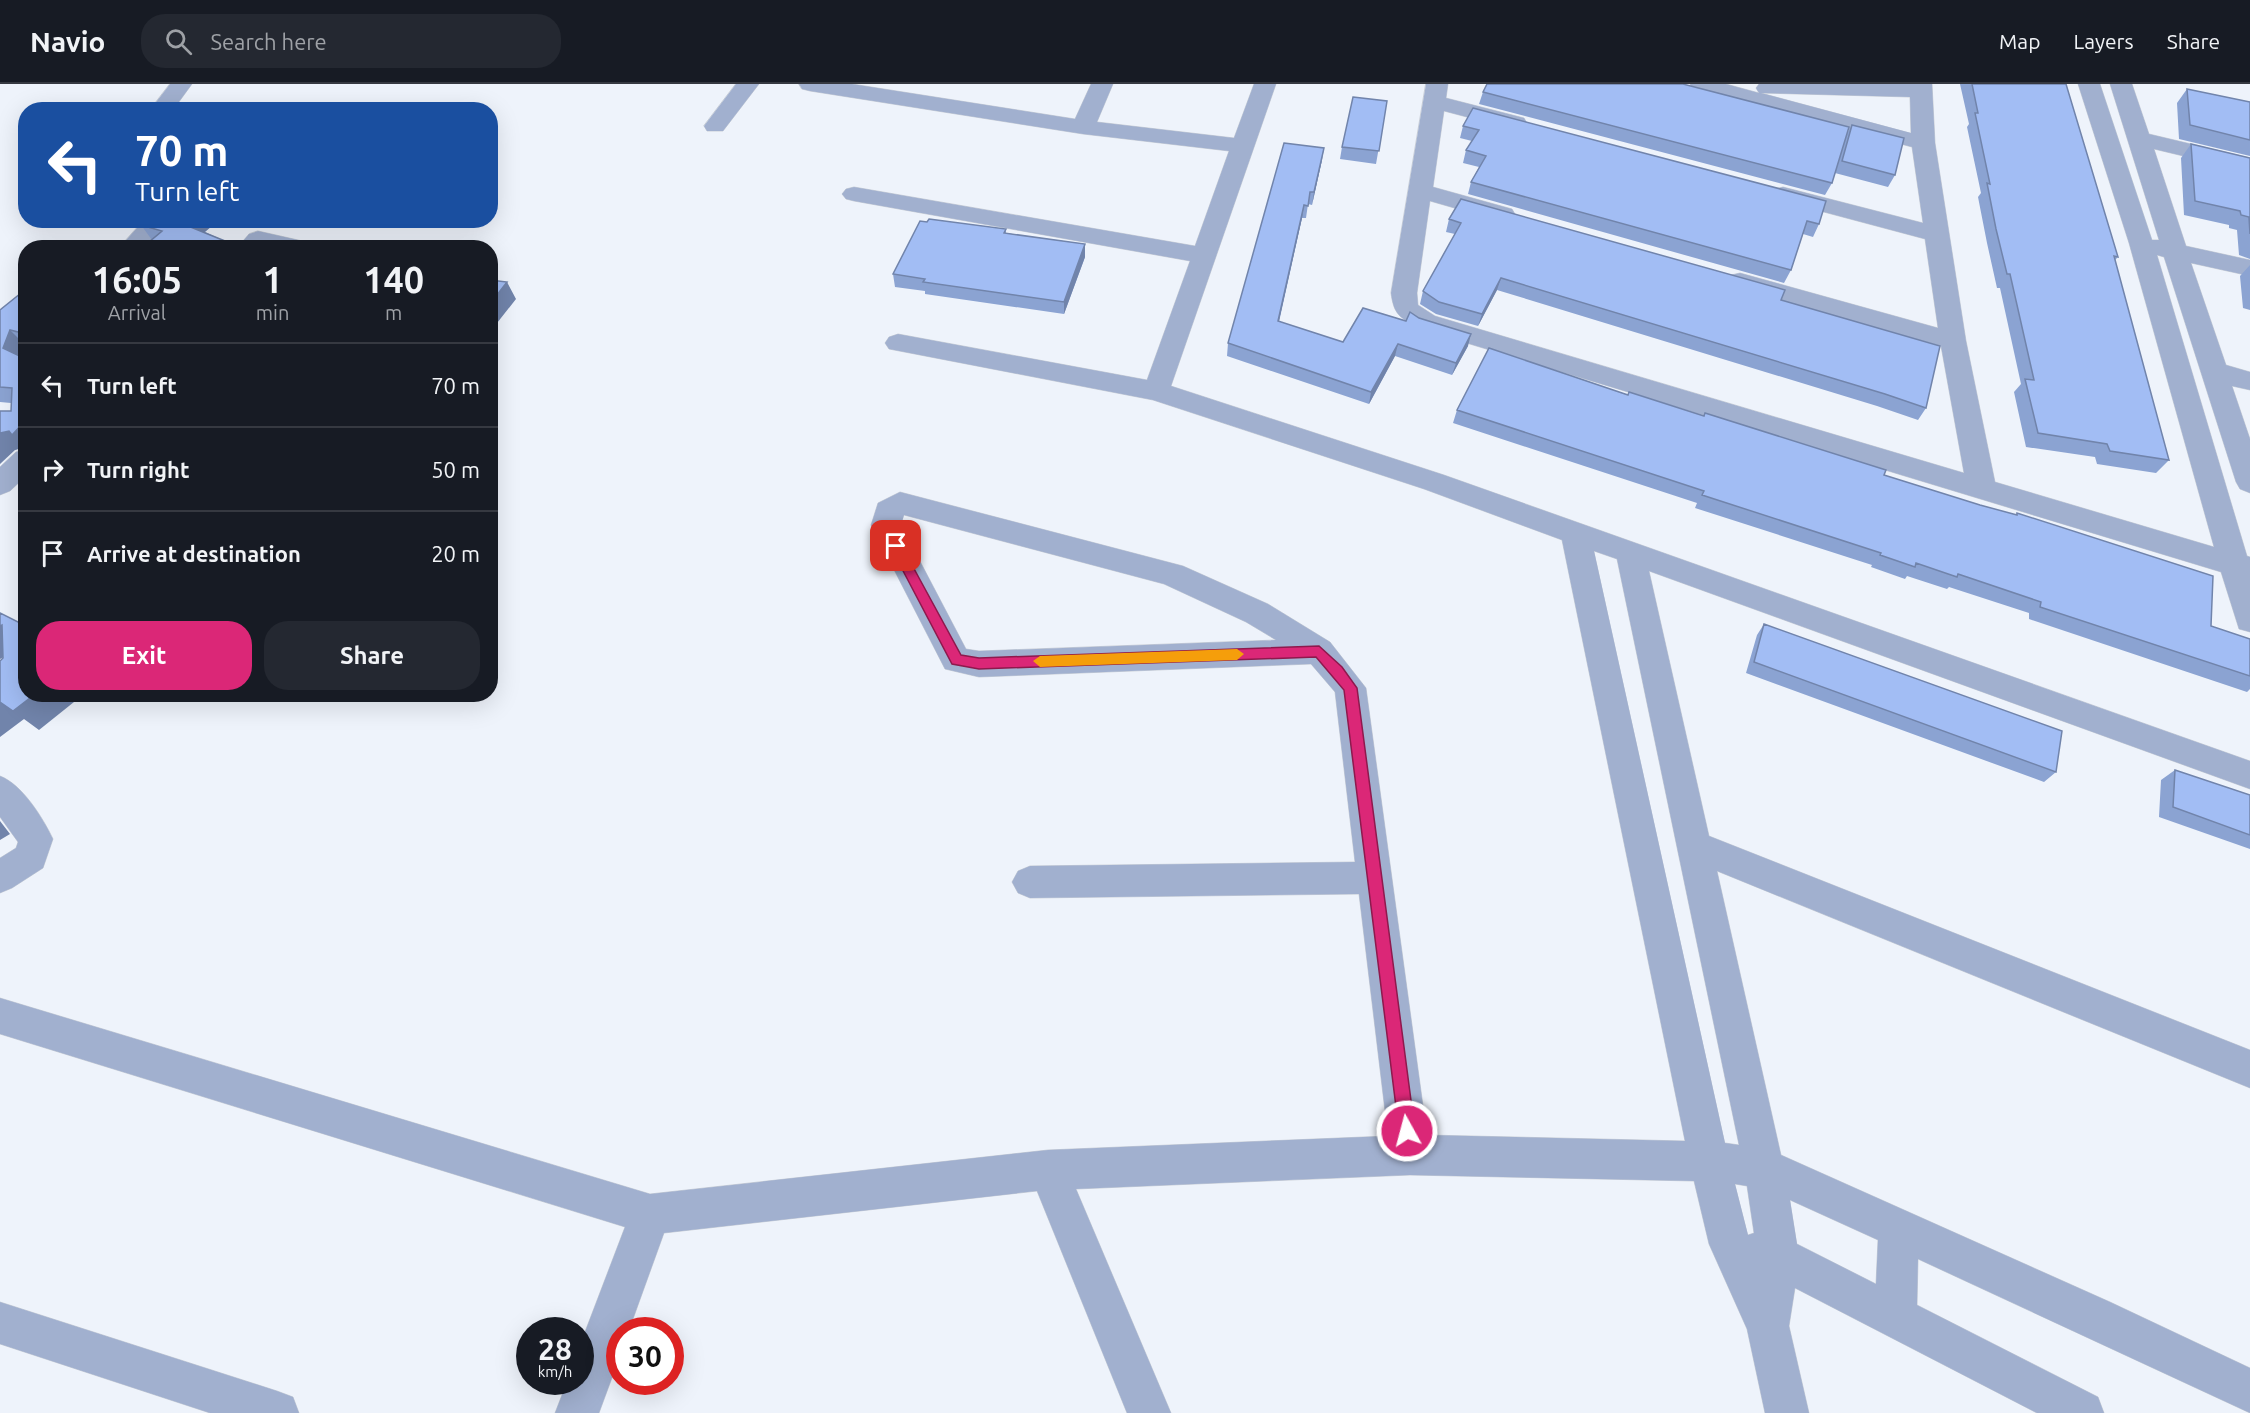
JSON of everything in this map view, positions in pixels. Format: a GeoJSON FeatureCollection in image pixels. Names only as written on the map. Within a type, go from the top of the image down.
{"type":"FeatureCollection","features":[{"type":"Feature","properties":{"kind":"street"},"geometry":{"type":"LineString","coordinates":[[167,102],[181,84]]}},
{"type":"Feature","properties":{"kind":"street"},"geometry":{"type":"LineString","coordinates":[[715,126],[748,84]]}},
{"type":"Feature","properties":{"kind":"street"},"geometry":{"type":"LineString","coordinates":[[810,84],[1083,127],[1242,146]]}},
{"type":"Feature","properties":{"kind":"street"},"geometry":{"type":"LineString","coordinates":[[930,104],[941,84]]}},
{"type":"Feature","properties":{"kind":"street"},"geometry":{"type":"LineString","coordinates":[[1083,127],[1102,84]]}},
{"type":"Feature","properties":{"kind":"street"},"geometry":{"type":"LineString","coordinates":[[1156,391],[1265,84]]}},
{"type":"Feature","properties":{"kind":"street"},"geometry":{"type":"LineString","coordinates":[[2089,84],[2243,567],[2250,620]]}},
{"type":"Feature","properties":{"kind":"street"},"geometry":{"type":"LineString","coordinates":[[2121,84],[2250,482]]}},
{"type":"Feature","properties":{"kind":"street"},"geometry":{"type":"LineString","coordinates":[[1708,86],[1921,88],[1923,143],[1953,340],[1982,490]]}},
{"type":"Feature","properties":{"kind":"street"},"geometry":{"type":"LineString","coordinates":[[1708,86],[1923,143]]}},
{"type":"Feature","properties":{"kind":"street"},"geometry":{"type":"LineString","coordinates":[[1537,129],[1435,93],[1404,293],[1406,309],[1426,322],[2243,567]]}},
{"type":"Feature","properties":{"kind":"street"},"geometry":{"type":"LineString","coordinates":[[2139,139],[2250,165]]}},
{"type":"Feature","properties":{"kind":"street"},"geometry":{"type":"LineString","coordinates":[[1766,190],[1938,235]]}},
{"type":"Feature","properties":{"kind":"street"},"geometry":{"type":"LineString","coordinates":[[1421,191],[1523,219]]}},
{"type":"Feature","properties":{"kind":"street"},"geometry":{"type":"LineString","coordinates":[[854,194],[1204,256]]}},
{"type":"Feature","properties":{"kind":"street"},"geometry":{"type":"LineString","coordinates":[[139,240],[150,228]]}},
{"type":"Feature","properties":{"kind":"street"},"geometry":{"type":"LineString","coordinates":[[251,236],[267,240]]}},
{"type":"Feature","properties":{"kind":"street"},"geometry":{"type":"LineString","coordinates":[[2140,243],[2250,268]]}},
{"type":"Feature","properties":{"kind":"street"},"geometry":{"type":"LineString","coordinates":[[1715,274],[1953,340]]}},
{"type":"Feature","properties":{"kind":"street"},"geometry":{"type":"LineString","coordinates":[[898,343],[1156,391],[1434,482],[2250,775]]}},
{"type":"Feature","properties":{"kind":"street"},"geometry":{"type":"LineString","coordinates":[[2216,372],[2250,381]]}},
{"type":"Feature","properties":{"kind":"street"},"geometry":{"type":"LineString","coordinates":[[0,484],[18,467]]}},
{"type":"Feature","properties":{"kind":"street"},"geometry":{"type":"LineString","coordinates":[[1319,651],[979,663],[956,660],[886,525],[888,511],[900,503],[1172,574],[1257,613],[1319,651],[1350,688],[1410,1155]]}},
{"type":"Feature","properties":{"kind":"street"},"geometry":{"type":"LineString","coordinates":[[1575,532],[1709,1161],[1730,1244],[1768,1326],[1787,1413]]}},
{"type":"Feature","properties":{"kind":"street"},"geometry":{"type":"LineString","coordinates":[[1630,552],[1764,1168],[1779,1257],[1768,1326]]}},
{"type":"Feature","properties":{"kind":"street"},"geometry":{"type":"LineString","coordinates":[[0,790],[36,839],[31,857],[0,876]]}},
{"type":"Feature","properties":{"kind":"street"},"geometry":{"type":"LineString","coordinates":[[1692,845],[2250,1069]]}},
{"type":"Feature","properties":{"kind":"street"},"geometry":{"type":"LineString","coordinates":[[1030,882],[1375,878]]}},
{"type":"Feature","properties":{"kind":"street"},"geometry":{"type":"LineString","coordinates":[[0,1016],[650,1214],[1048,1170],[1410,1155],[1709,1161],[1764,1168],[2095,1317],[2250,1391]]}},
{"type":"Feature","properties":{"kind":"street"},"geometry":{"type":"LineString","coordinates":[[1048,1170],[1149,1413]]}},
{"type":"Feature","properties":{"kind":"street"},"geometry":{"type":"LineString","coordinates":[[577,1413],[650,1214]]}},
{"type":"Feature","properties":{"kind":"street"},"geometry":{"type":"LineString","coordinates":[[1895,1316],[1899,1229]]}},
{"type":"Feature","properties":{"kind":"street"},"geometry":{"type":"LineString","coordinates":[[1730,1244],[1779,1257],[2082,1413]]}},
{"type":"Feature","properties":{"kind":"street"},"geometry":{"type":"LineString","coordinates":[[0,1323],[277,1413]]}},
{"type":"Feature","properties":{"kind":"building"},"geometry":{"type":"Polygon","coordinates":[[[1487,84],[1683,84],[1849,127],[1832,183],[1483,92],[1487,84]]]}},
{"type":"Feature","properties":{"kind":"building"},"geometry":{"type":"Polygon","coordinates":[[[1972,84],[2066,84],[2118,257],[2114,256],[2169,460],[2110,451],[2107,444],[2038,433],[2025,379],[2034,380],[2010,274],[2007,274],[1996,229],[1972,84]]]}},
{"type":"Feature","properties":{"kind":"building"},"geometry":{"type":"Polygon","coordinates":[[[2187,89],[2250,102],[2250,140],[2190,125],[2187,89]]]}},
{"type":"Feature","properties":{"kind":"building"},"geometry":{"type":"Polygon","coordinates":[[[1353,97],[1387,101],[1379,151],[1342,147],[1353,97]]]}},
{"type":"Feature","properties":{"kind":"building"},"geometry":{"type":"Polygon","coordinates":[[[1473,108],[1826,201],[1819,224],[1807,221],[1791,270],[1471,182],[1486,156],[1466,150],[1479,130],[1463,126],[1473,108]]]}},
{"type":"Feature","properties":{"kind":"building"},"geometry":{"type":"Polygon","coordinates":[[[1852,125],[1904,138],[1895,175],[1842,161],[1852,125]]]}},
{"type":"Feature","properties":{"kind":"building"},"geometry":{"type":"Polygon","coordinates":[[[1284,143],[1324,148],[1314,192],[1310,192],[1308,206],[1304,205],[1278,321],[1343,342],[1363,308],[1406,321],[1410,312],[1419,318],[1471,334],[1456,363],[1398,344],[1371,392],[1228,343],[1284,143]]]}},
{"type":"Feature","properties":{"kind":"building"},"geometry":{"type":"Polygon","coordinates":[[[2191,144],[2250,158],[2250,234],[2249,217],[2241,215],[2240,211],[2195,201],[2191,144]]]}},
{"type":"Feature","properties":{"kind":"building"},"geometry":{"type":"Polygon","coordinates":[[[1461,199],[1785,290],[1781,300],[1940,346],[1926,408],[1501,278],[1482,314],[1439,302],[1423,291],[1461,223],[1449,219],[1461,199]]]}},
{"type":"Feature","properties":{"kind":"building"},"geometry":{"type":"Polygon","coordinates":[[[929,219],[1006,229],[1004,233],[1085,244],[1064,302],[923,282],[925,279],[893,274],[920,221],[927,222],[929,219]]]}},
{"type":"Feature","properties":{"kind":"building"},"geometry":{"type":"Polygon","coordinates":[[[152,228],[193,228],[223,240],[151,240],[162,231],[152,228]]]}},
{"type":"Feature","properties":{"kind":"building"},"geometry":{"type":"Polygon","coordinates":[[[498,281],[507,282],[498,294],[498,281]]]}},
{"type":"Feature","properties":{"kind":"building"},"geometry":{"type":"Polygon","coordinates":[[[18,295],[18,332],[10,330],[3,348],[18,355],[18,429],[12,435],[9,431],[0,433],[0,411],[11,411],[12,388],[0,387],[0,310],[18,295]]]}},
{"type":"Feature","properties":{"kind":"building"},"geometry":{"type":"Polygon","coordinates":[[[1489,348],[1628,395],[1629,392],[1704,416],[1705,413],[1886,470],[1884,475],[1980,505],[2017,515],[2017,513],[2213,576],[2211,626],[2250,639],[2250,676],[2040,607],[2041,602],[1958,574],[1957,577],[1916,563],[1915,567],[1880,555],[1881,553],[1702,495],[1704,491],[1457,410],[1489,348]]]}},
{"type":"Feature","properties":{"kind":"building"},"geometry":{"type":"Polygon","coordinates":[[[0,613],[18,622],[18,702],[25,702],[13,711],[0,702],[0,661],[3,658],[2,625],[0,626],[0,613]]]}},
{"type":"Feature","properties":{"kind":"building"},"geometry":{"type":"Polygon","coordinates":[[[1764,624],[2062,731],[2056,772],[1754,662],[1764,624]]]}},
{"type":"Feature","properties":{"kind":"building"},"geometry":{"type":"Polygon","coordinates":[[[2175,770],[2250,795],[2250,835],[2173,807],[2175,770]]]}},
{"type":"Feature","properties":{"kind":"slow traffic"},"geometry":{"type":"LineString","coordinates":[[1040,661],[1237,654]]}},
{"type":"Feature","properties":{"kind":"route"},"geometry":{"type":"LineString","coordinates":[[896,546],[956,660],[979,663],[1319,651],[1337,671],[1350,688],[1407,1131]]}}]}
